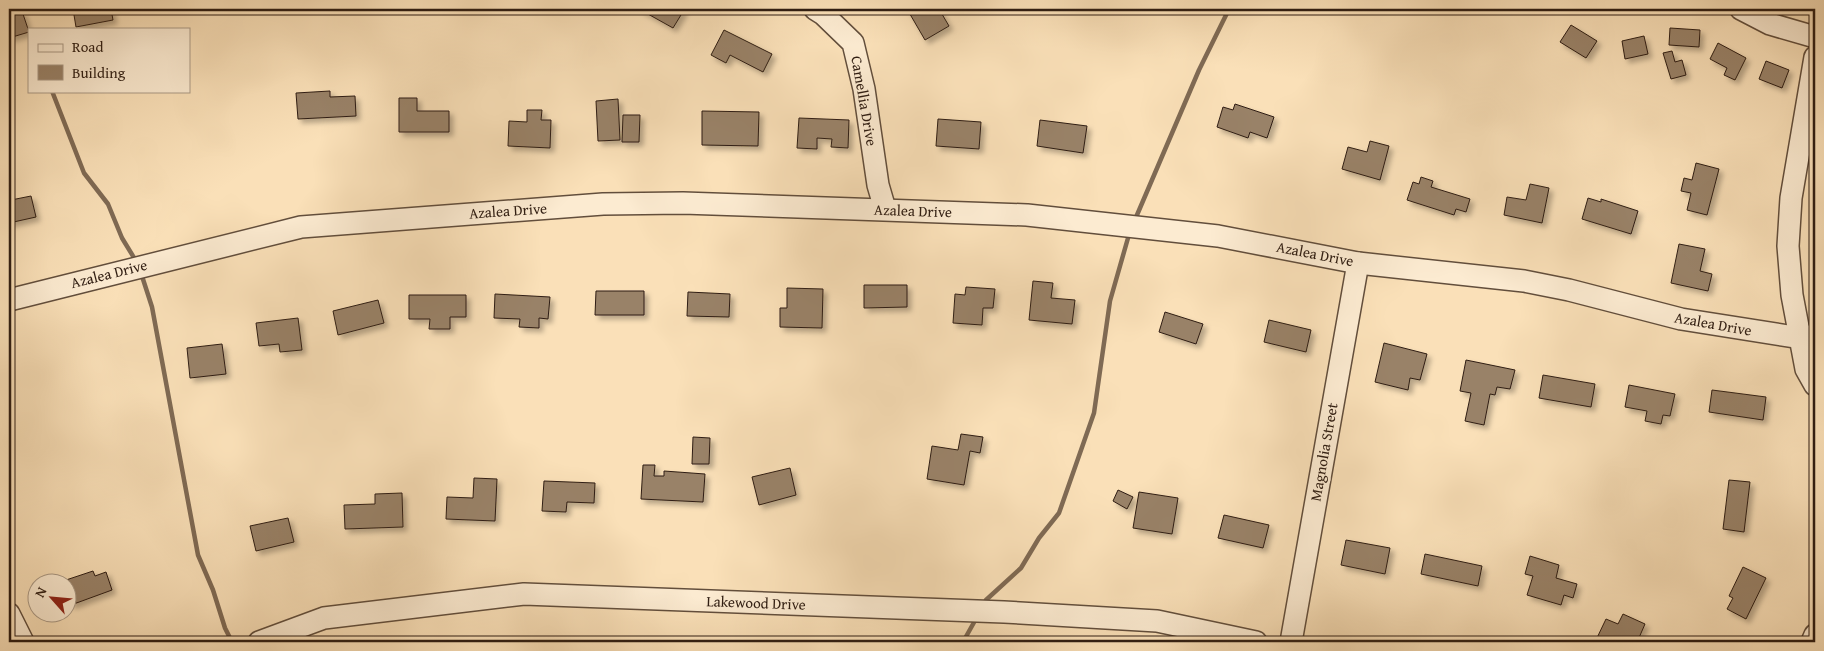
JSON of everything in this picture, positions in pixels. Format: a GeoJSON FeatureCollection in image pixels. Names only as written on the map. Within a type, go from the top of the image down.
{"type":"FeatureCollection","features":[{"type":"Feature","properties":{"kind":"street","name":"Camellia Drive"},"geometry":{"type":"LineString","coordinates":[[815,9],[823,14],[852,43],[864,90],[878,185],[885,209]]}},
{"type":"Feature","properties":{"kind":"street"},"geometry":{"type":"LineString","coordinates":[[1741,9],[1774,16],[1815,37]]}},
{"type":"Feature","properties":{"kind":"street"},"geometry":{"type":"LineString","coordinates":[[1815,57],[1791,198],[1788,237],[1792,295],[1808,337],[1806,369],[1815,385]]}},
{"type":"Feature","properties":{"kind":"street","name":"Azalea Drive"},"geometry":{"type":"LineString","coordinates":[[9,300],[301,227],[603,204],[683,203],[1027,215],[1218,236],[1358,263],[1524,281],[1569,290],[1681,319],[1808,337]]}},
{"type":"Feature","properties":{"kind":"street","name":"Magnolia Street"},"geometry":{"type":"LineString","coordinates":[[1291,642],[1358,263]]}},
{"type":"Feature","properties":{"kind":"street","name":"Lakewood Drive"},"geometry":{"type":"LineString","coordinates":[[259,642],[324,618],[524,594],[1149,620],[1256,642]]}},
{"type":"Feature","properties":{"kind":"street"},"geometry":{"type":"LineString","coordinates":[[9,614],[22,642]]}},
{"type":"Feature","properties":{"kind":"street"},"geometry":{"type":"LineString","coordinates":[[1812,642],[1815,635]]}},
{"type":"Feature","properties":{"kind":"building"},"geometry":{"type":"Polygon","coordinates":[[[73,9],[111,9],[113,20],[76,27],[73,9]]]}},
{"type":"Feature","properties":{"kind":"building"},"geometry":{"type":"Polygon","coordinates":[[[639,9],[682,9],[684,10],[673,28],[639,9]]]}},
{"type":"Feature","properties":{"kind":"building"},"geometry":{"type":"Polygon","coordinates":[[[907,9],[939,9],[949,26],[925,40],[907,9]]]}},
{"type":"Feature","properties":{"kind":"building"},"geometry":{"type":"Polygon","coordinates":[[[22,11],[28,32],[9,38],[9,15],[22,11]]]}},
{"type":"Feature","properties":{"kind":"building"},"geometry":{"type":"Polygon","coordinates":[[[1571,25],[1597,41],[1586,58],[1560,42],[1571,25]]]}},
{"type":"Feature","properties":{"kind":"building"},"geometry":{"type":"Polygon","coordinates":[[[1670,28],[1700,30],[1699,47],[1669,45],[1670,28]]]}},
{"type":"Feature","properties":{"kind":"building"},"geometry":{"type":"Polygon","coordinates":[[[724,30],[772,54],[763,72],[730,55],[726,63],[711,55],[724,30]]]}},
{"type":"Feature","properties":{"kind":"building"},"geometry":{"type":"Polygon","coordinates":[[[1644,36],[1648,54],[1625,59],[1622,41],[1644,36]]]}},
{"type":"Feature","properties":{"kind":"building"},"geometry":{"type":"Polygon","coordinates":[[[1718,43],[1746,58],[1735,80],[1724,75],[1727,68],[1710,59],[1718,43]]]}},
{"type":"Feature","properties":{"kind":"building"},"geometry":{"type":"Polygon","coordinates":[[[1672,51],[1675,62],[1682,60],[1686,75],[1671,79],[1663,53],[1672,51]]]}},
{"type":"Feature","properties":{"kind":"building"},"geometry":{"type":"Polygon","coordinates":[[[1766,61],[1789,70],[1782,88],[1759,79],[1766,61]]]}},
{"type":"Feature","properties":{"kind":"building"},"geometry":{"type":"Polygon","coordinates":[[[330,91],[330,97],[355,96],[356,116],[298,119],[296,93],[330,91]]]}},
{"type":"Feature","properties":{"kind":"building"},"geometry":{"type":"Polygon","coordinates":[[[399,98],[417,98],[417,111],[449,111],[449,132],[399,132],[399,98]]]}},
{"type":"Feature","properties":{"kind":"building"},"geometry":{"type":"Polygon","coordinates":[[[618,99],[620,140],[598,141],[596,101],[618,99]]]}},
{"type":"Feature","properties":{"kind":"building"},"geometry":{"type":"Polygon","coordinates":[[[1235,104],[1274,117],[1267,138],[1250,132],[1248,138],[1217,127],[1223,107],[1233,110],[1235,104]]]}},
{"type":"Feature","properties":{"kind":"building"},"geometry":{"type":"Polygon","coordinates":[[[527,110],[542,110],[541,120],[551,120],[550,148],[508,146],[509,121],[527,122],[527,110]]]}},
{"type":"Feature","properties":{"kind":"building"},"geometry":{"type":"Polygon","coordinates":[[[702,111],[759,112],[758,146],[702,145],[702,111]]]}},
{"type":"Feature","properties":{"kind":"building"},"geometry":{"type":"Polygon","coordinates":[[[623,115],[640,115],[639,142],[622,142],[623,115]]]}},
{"type":"Feature","properties":{"kind":"building"},"geometry":{"type":"Polygon","coordinates":[[[799,118],[849,120],[848,148],[831,147],[832,139],[817,138],[817,149],[797,148],[799,118]]]}},
{"type":"Feature","properties":{"kind":"building"},"geometry":{"type":"Polygon","coordinates":[[[938,119],[981,122],[979,149],[936,146],[938,119]]]}},
{"type":"Feature","properties":{"kind":"building"},"geometry":{"type":"Polygon","coordinates":[[[1040,120],[1087,126],[1083,153],[1037,146],[1040,120]]]}},
{"type":"Feature","properties":{"kind":"building"},"geometry":{"type":"Polygon","coordinates":[[[1370,141],[1389,146],[1380,180],[1342,169],[1348,147],[1367,152],[1370,141]]]}},
{"type":"Feature","properties":{"kind":"building"},"geometry":{"type":"Polygon","coordinates":[[[1696,163],[1719,169],[1707,215],[1687,210],[1691,193],[1681,191],[1684,178],[1692,180],[1696,163]]]}},
{"type":"Feature","properties":{"kind":"building"},"geometry":{"type":"Polygon","coordinates":[[[1421,177],[1433,181],[1431,187],[1470,199],[1466,212],[1456,209],[1454,215],[1407,200],[1413,182],[1419,184],[1421,177]]]}},
{"type":"Feature","properties":{"kind":"building"},"geometry":{"type":"Polygon","coordinates":[[[1530,184],[1549,188],[1542,223],[1504,215],[1507,197],[1526,200],[1530,184]]]}},
{"type":"Feature","properties":{"kind":"building"},"geometry":{"type":"Polygon","coordinates":[[[9,194],[11,200],[31,196],[36,217],[9,223],[9,194]]]}},
{"type":"Feature","properties":{"kind":"building"},"geometry":{"type":"Polygon","coordinates":[[[1588,198],[1601,202],[1601,199],[1638,211],[1631,234],[1582,219],[1588,198]]]}},
{"type":"Feature","properties":{"kind":"building"},"geometry":{"type":"Polygon","coordinates":[[[1679,244],[1705,249],[1700,271],[1712,274],[1708,291],[1671,283],[1679,244]]]}},
{"type":"Feature","properties":{"kind":"building"},"geometry":{"type":"Polygon","coordinates":[[[1033,281],[1053,283],[1051,298],[1075,300],[1072,324],[1029,320],[1033,281]]]}},
{"type":"Feature","properties":{"kind":"building"},"geometry":{"type":"Polygon","coordinates":[[[864,285],[907,285],[907,307],[864,308],[864,285]]]}},
{"type":"Feature","properties":{"kind":"building"},"geometry":{"type":"Polygon","coordinates":[[[966,287],[995,289],[993,308],[983,308],[982,325],[953,323],[955,294],[965,295],[966,287]]]}},
{"type":"Feature","properties":{"kind":"building"},"geometry":{"type":"Polygon","coordinates":[[[787,288],[823,289],[822,328],[780,327],[780,308],[787,308],[787,288]]]}},
{"type":"Feature","properties":{"kind":"building"},"geometry":{"type":"Polygon","coordinates":[[[596,291],[644,291],[644,315],[595,315],[596,291]]]}},
{"type":"Feature","properties":{"kind":"building"},"geometry":{"type":"Polygon","coordinates":[[[688,292],[730,294],[729,317],[687,316],[688,292]]]}},
{"type":"Feature","properties":{"kind":"building"},"geometry":{"type":"Polygon","coordinates":[[[495,294],[550,297],[548,319],[539,318],[539,328],[519,327],[520,319],[494,318],[495,294]]]}},
{"type":"Feature","properties":{"kind":"building"},"geometry":{"type":"Polygon","coordinates":[[[409,295],[466,295],[466,317],[450,317],[450,329],[429,329],[430,319],[409,319],[409,295]]]}},
{"type":"Feature","properties":{"kind":"building"},"geometry":{"type":"Polygon","coordinates":[[[378,300],[384,323],[338,335],[333,311],[378,300]]]}},
{"type":"Feature","properties":{"kind":"building"},"geometry":{"type":"Polygon","coordinates":[[[1165,312],[1203,324],[1196,344],[1159,332],[1165,312]]]}},
{"type":"Feature","properties":{"kind":"building"},"geometry":{"type":"Polygon","coordinates":[[[298,318],[302,350],[280,352],[279,344],[259,346],[256,323],[298,318]]]}},
{"type":"Feature","properties":{"kind":"building"},"geometry":{"type":"Polygon","coordinates":[[[1269,320],[1311,330],[1306,352],[1264,342],[1269,320]]]}},
{"type":"Feature","properties":{"kind":"building"},"geometry":{"type":"Polygon","coordinates":[[[1384,343],[1427,354],[1420,380],[1410,378],[1408,390],[1375,382],[1384,343]]]}},
{"type":"Feature","properties":{"kind":"building"},"geometry":{"type":"Polygon","coordinates":[[[222,344],[226,374],[190,378],[187,348],[222,344]]]}},
{"type":"Feature","properties":{"kind":"building"},"geometry":{"type":"Polygon","coordinates":[[[1466,360],[1515,370],[1510,389],[1497,387],[1495,395],[1490,394],[1484,425],[1465,421],[1471,393],[1460,391],[1466,360]]]}},
{"type":"Feature","properties":{"kind":"building"},"geometry":{"type":"Polygon","coordinates":[[[1543,375],[1595,384],[1591,407],[1539,398],[1543,375]]]}},
{"type":"Feature","properties":{"kind":"building"},"geometry":{"type":"Polygon","coordinates":[[[1629,385],[1675,394],[1670,416],[1663,415],[1661,424],[1645,421],[1647,411],[1625,407],[1629,385]]]}},
{"type":"Feature","properties":{"kind":"building"},"geometry":{"type":"Polygon","coordinates":[[[1712,390],[1766,397],[1763,420],[1709,412],[1712,390]]]}},
{"type":"Feature","properties":{"kind":"building"},"geometry":{"type":"Polygon","coordinates":[[[961,434],[983,437],[980,453],[970,451],[964,485],[927,479],[932,446],[958,450],[961,434]]]}},
{"type":"Feature","properties":{"kind":"building"},"geometry":{"type":"Polygon","coordinates":[[[693,437],[710,438],[709,464],[692,464],[693,437]]]}},
{"type":"Feature","properties":{"kind":"building"},"geometry":{"type":"Polygon","coordinates":[[[643,465],[655,465],[654,476],[664,476],[664,471],[705,474],[703,502],[641,499],[643,465]]]}},
{"type":"Feature","properties":{"kind":"building"},"geometry":{"type":"Polygon","coordinates":[[[790,468],[796,495],[759,505],[752,477],[790,468]]]}},
{"type":"Feature","properties":{"kind":"building"},"geometry":{"type":"Polygon","coordinates":[[[474,478],[497,479],[495,521],[446,519],[447,497],[473,498],[474,478]]]}},
{"type":"Feature","properties":{"kind":"building"},"geometry":{"type":"Polygon","coordinates":[[[1729,480],[1750,482],[1744,532],[1723,529],[1729,480]]]}},
{"type":"Feature","properties":{"kind":"building"},"geometry":{"type":"Polygon","coordinates":[[[544,481],[595,483],[594,503],[567,502],[566,512],[542,511],[544,481]]]}},
{"type":"Feature","properties":{"kind":"building"},"geometry":{"type":"Polygon","coordinates":[[[1118,490],[1133,497],[1127,509],[1113,501],[1118,490]]]}},
{"type":"Feature","properties":{"kind":"building"},"geometry":{"type":"Polygon","coordinates":[[[1139,492],[1178,498],[1172,534],[1133,528],[1139,492]]]}},
{"type":"Feature","properties":{"kind":"building"},"geometry":{"type":"Polygon","coordinates":[[[402,493],[403,527],[345,529],[344,505],[375,504],[375,494],[402,493]]]}},
{"type":"Feature","properties":{"kind":"building"},"geometry":{"type":"Polygon","coordinates":[[[1224,515],[1269,525],[1263,548],[1218,538],[1224,515]]]}},
{"type":"Feature","properties":{"kind":"building"},"geometry":{"type":"Polygon","coordinates":[[[288,518],[294,542],[256,551],[250,526],[288,518]]]}},
{"type":"Feature","properties":{"kind":"building"},"geometry":{"type":"Polygon","coordinates":[[[1346,540],[1390,548],[1385,574],[1341,565],[1346,540]]]}},
{"type":"Feature","properties":{"kind":"building"},"geometry":{"type":"Polygon","coordinates":[[[1425,554],[1482,566],[1478,586],[1421,574],[1425,554]]]}},
{"type":"Feature","properties":{"kind":"building"},"geometry":{"type":"Polygon","coordinates":[[[1530,556],[1559,565],[1556,578],[1577,584],[1573,598],[1564,595],[1561,605],[1527,595],[1533,576],[1525,574],[1530,556]]]}},
{"type":"Feature","properties":{"kind":"building"},"geometry":{"type":"Polygon","coordinates":[[[1743,567],[1766,578],[1746,619],[1727,609],[1733,598],[1729,596],[1743,567]]]}},
{"type":"Feature","properties":{"kind":"building"},"geometry":{"type":"Polygon","coordinates":[[[93,571],[95,576],[106,572],[112,590],[78,602],[78,576],[93,571]]]}},
{"type":"Feature","properties":{"kind":"building"},"geometry":{"type":"Polygon","coordinates":[[[1623,614],[1645,624],[1638,640],[1644,642],[1595,642],[1606,619],[1618,624],[1623,614]]]}},
{"type":"Feature","properties":{"kind":"waterway"},"geometry":{"type":"LineString","coordinates":[[1134,222],[1199,70],[1229,9]]}},
{"type":"Feature","properties":{"kind":"waterway"},"geometry":{"type":"LineString","coordinates":[[52,92],[84,173],[108,204],[122,238],[136,261]]}},
{"type":"Feature","properties":{"kind":"waterway"},"geometry":{"type":"LineString","coordinates":[[983,606],[986,600],[1021,568],[1039,538],[1059,513],[1094,413],[1110,301],[1130,231]]}},
{"type":"Feature","properties":{"kind":"waterway"},"geometry":{"type":"LineString","coordinates":[[141,273],[152,307],[198,555],[232,642]]}},
{"type":"Feature","properties":{"kind":"waterway"},"geometry":{"type":"LineString","coordinates":[[963,642],[977,617]]}}]}
